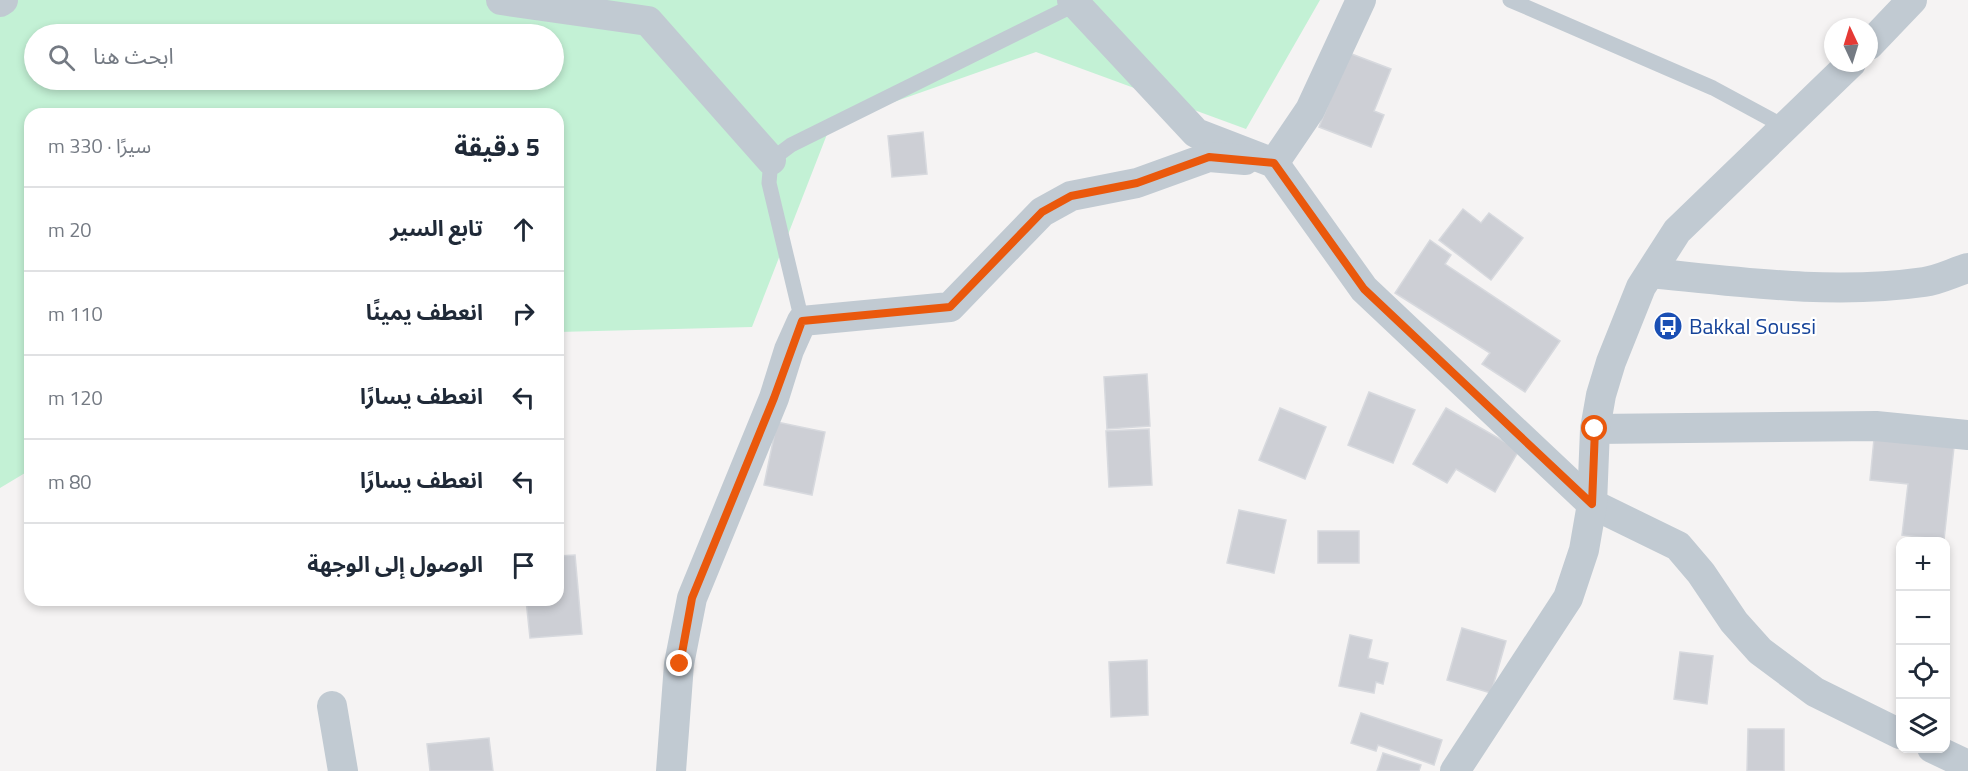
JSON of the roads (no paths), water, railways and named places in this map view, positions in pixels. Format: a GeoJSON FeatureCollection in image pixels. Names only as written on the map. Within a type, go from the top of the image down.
{"type":"FeatureCollection","features":[{"type":"Feature","properties":{"kind":"street"},"geometry":{"type":"LineString","coordinates":[[501,0],[648,21],[771,160]]}},
{"type":"Feature","properties":{"kind":"street"},"geometry":{"type":"LineString","coordinates":[[1274,163],[1310,110],[1361,0]]}},
{"type":"Feature","properties":{"kind":"street"},"geometry":{"type":"LineString","coordinates":[[1878,36],[1912,0]]}},
{"type":"Feature","properties":{"kind":"street"},"geometry":{"type":"LineString","coordinates":[[1074,2],[1196,134],[1274,163],[1364,289],[1592,504],[1678,546],[1701,573],[1734,622],[1760,651],[1815,692],[1896,732]]}},
{"type":"Feature","properties":{"kind":"street"},"geometry":{"type":"LineString","coordinates":[[1455,771],[1568,598],[1584,550],[1592,504],[1595,429],[1611,362],[1641,287],[1677,231],[1842,72]]}},
{"type":"Feature","properties":{"kind":"street"},"geometry":{"type":"LineString","coordinates":[[671,771],[680,664],[692,598],[774,398],[802,321],[950,307],[1042,212],[1071,196],[1137,183],[1209,157],[1274,163]]}},
{"type":"Feature","properties":{"kind":"street"},"geometry":{"type":"LineString","coordinates":[[1651,273],[1791,287],[1859,286],[1926,282],[1968,268]]}},
{"type":"Feature","properties":{"kind":"street"},"geometry":{"type":"LineString","coordinates":[[1595,429],[1876,426],[1968,435]]}},
{"type":"Feature","properties":{"kind":"street"},"geometry":{"type":"LineString","coordinates":[[332,706],[343,771]]}},
{"type":"Feature","properties":{"kind":"street"},"geometry":{"type":"LineString","coordinates":[[1943,753],[1968,765]]}},
{"type":"Feature","properties":{"kind":"lane"},"geometry":{"type":"LineString","coordinates":[[1510,0],[1713,88],[1785,127]]}},
{"type":"Feature","properties":{"kind":"lane"},"geometry":{"type":"LineString","coordinates":[[802,321],[769,183],[771,160],[791,145],[1074,2]]}},
{"type":"Feature","properties":{"kind":"place","name":"Bakkal Soussi"},"geometry":{"type":"Point","coordinates":[1668,326]}}]}
